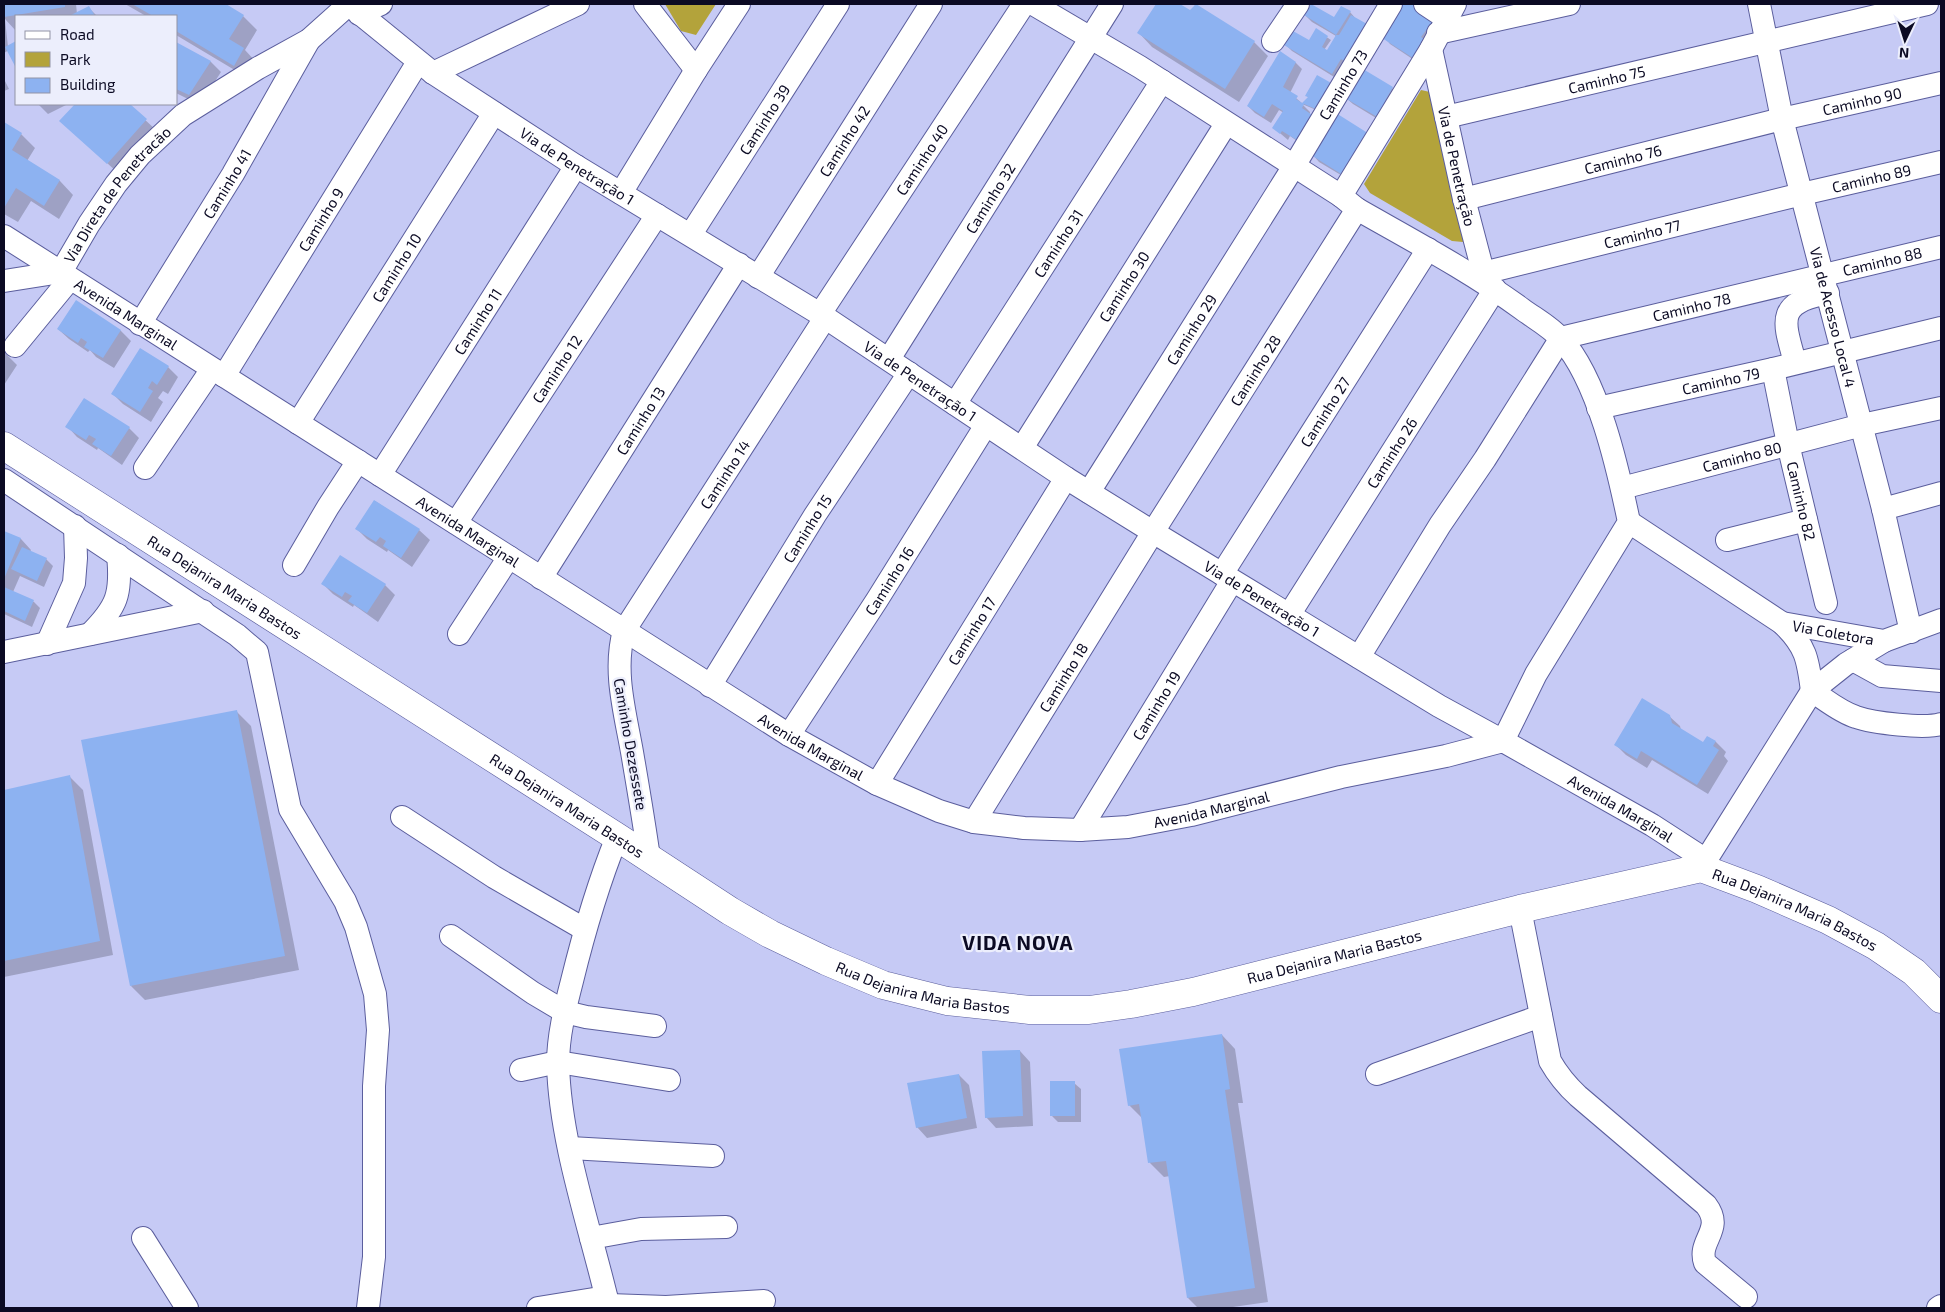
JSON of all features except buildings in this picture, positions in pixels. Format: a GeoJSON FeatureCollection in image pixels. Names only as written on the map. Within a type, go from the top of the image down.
{"type":"FeatureCollection","features":[{"type":"Feature","properties":{"kind":"main road","name":"Rua Dejanira Maria Bastos"},"geometry":{"type":"LineString","coordinates":[[4,446],[616,836],[730,911],[770,934],[826,962],[883,985],[947,1001],[1030,1010],[1089,1010],[1132,1004],[1193,992],[1704,864],[1828,920],[1876,946],[1914,972],[1941,999]]}},
{"type":"Feature","properties":{"kind":"street"},"geometry":{"type":"LineString","coordinates":[[352,7],[381,4]]}},
{"type":"Feature","properties":{"kind":"street"},"geometry":{"type":"LineString","coordinates":[[425,68],[578,4]]}},
{"type":"Feature","properties":{"kind":"street"},"geometry":{"type":"LineString","coordinates":[[645,4],[696,70]]}},
{"type":"Feature","properties":{"kind":"street"},"geometry":{"type":"LineString","coordinates":[[621,193],[696,70],[739,4]]}},
{"type":"Feature","properties":{"kind":"street","name":"Caminho 39"},"geometry":{"type":"LineString","coordinates":[[691,234],[838,4]]}},
{"type":"Feature","properties":{"kind":"street","name":"Caminho 42"},"geometry":{"type":"LineString","coordinates":[[758,277],[931,4]]}},
{"type":"Feature","properties":{"kind":"street","name":"Caminho 40"},"geometry":{"type":"LineString","coordinates":[[823,316],[1024,4]]}},
{"type":"Feature","properties":{"kind":"street"},"geometry":{"type":"LineString","coordinates":[[1033,4],[1162,81],[1349,202],[1488,282],[1561,338],[1578,361],[1598,408],[1622,488],[1629,522],[1536,674],[1503,741]]}},
{"type":"Feature","properties":{"kind":"street","name":"Caminho 32"},"geometry":{"type":"LineString","coordinates":[[888,359],[1112,4]]}},
{"type":"Feature","properties":{"kind":"street"},"geometry":{"type":"LineString","coordinates":[[1273,42],[1298,4]]}},
{"type":"Feature","properties":{"kind":"street","name":"Caminho 73"},"geometry":{"type":"LineString","coordinates":[[1294,166],[1391,4]]}},
{"type":"Feature","properties":{"kind":"street"},"geometry":{"type":"LineString","coordinates":[[1425,4],[1443,26],[1570,4]]}},
{"type":"Feature","properties":{"kind":"street","name":"Via de Acesso Local 4"},"geometry":{"type":"LineString","coordinates":[[1758,4],[1782,119],[1883,508],[1911,632]]}},
{"type":"Feature","properties":{"kind":"street"},"geometry":{"type":"LineString","coordinates":[[1927,4],[1941,16]]}},
{"type":"Feature","properties":{"kind":"street","name":"Caminho 75"},"geometry":{"type":"LineString","coordinates":[[1446,117],[1927,4]]}},
{"type":"Feature","properties":{"kind":"street","name":"Via Direta de Penetracão"},"geometry":{"type":"LineString","coordinates":[[4,281],[65,276],[110,192],[140,154],[183,115],[258,68],[309,40],[352,7]]}},
{"type":"Feature","properties":{"kind":"street","name":"Via de Penetração 1"},"geometry":{"type":"LineString","coordinates":[[352,7],[425,68],[576,166],[691,234],[823,316],[1066,478],[1153,532],[1439,706],[1503,741]]}},
{"type":"Feature","properties":{"kind":"street","name":"Via de Penetração"},"geometry":{"type":"LineString","coordinates":[[1443,26],[1446,117],[1464,199],[1488,282]]}},
{"type":"Feature","properties":{"kind":"street","name":"Caminho 28"},"geometry":{"type":"LineString","coordinates":[[1153,532],[1349,202],[1443,26]]}},
{"type":"Feature","properties":{"kind":"street","name":"Caminho 41"},"geometry":{"type":"LineString","coordinates":[[140,324],[233,174],[309,40]]}},
{"type":"Feature","properties":{"kind":"street","name":"Caminho 9"},"geometry":{"type":"LineString","coordinates":[[144,468],[218,372],[425,68]]}},
{"type":"Feature","properties":{"kind":"street","name":"Caminho 31"},"geometry":{"type":"LineString","coordinates":[[955,404],[1162,81]]}},
{"type":"Feature","properties":{"kind":"street","name":"Caminho 90"},"geometry":{"type":"LineString","coordinates":[[1782,119],[1941,83]]}},
{"type":"Feature","properties":{"kind":"street","name":"Caminho 10"},"geometry":{"type":"LineString","coordinates":[[298,423],[494,113]]}},
{"type":"Feature","properties":{"kind":"street","name":"Caminho 76"},"geometry":{"type":"LineString","coordinates":[[1464,199],[1782,119]]}},
{"type":"Feature","properties":{"kind":"street","name":"Caminho 30"},"geometry":{"type":"LineString","coordinates":[[1022,448],[1226,124]]}},
{"type":"Feature","properties":{"kind":"street","name":"Caminho 89"},"geometry":{"type":"LineString","coordinates":[[1802,194],[1941,162]]}},
{"type":"Feature","properties":{"kind":"street","name":"Caminho 11"},"geometry":{"type":"LineString","coordinates":[[380,475],[576,166]]}},
{"type":"Feature","properties":{"kind":"street","name":"Caminho 29"},"geometry":{"type":"LineString","coordinates":[[1089,492],[1294,166]]}},
{"type":"Feature","properties":{"kind":"street","name":"Caminho 77"},"geometry":{"type":"LineString","coordinates":[[1488,282],[1802,194]]}},
{"type":"Feature","properties":{"kind":"street","name":"Caminho 12"},"geometry":{"type":"LineString","coordinates":[[456,523],[657,214]]}},
{"type":"Feature","properties":{"kind":"street","name":"Avenida Marginal"},"geometry":{"type":"LineString","coordinates":[[4,236],[710,686],[790,735],[877,784],[921,804],[974,822],[1024,828],[1080,830],[1128,827],[1191,815],[1341,777],[1446,756],[1503,741],[1652,824],[1704,864]]}},
{"type":"Feature","properties":{"kind":"street","name":"Caminho 88"},"geometry":{"type":"LineString","coordinates":[[1825,284],[1941,247]]}},
{"type":"Feature","properties":{"kind":"street","name":"Caminho 27"},"geometry":{"type":"LineString","coordinates":[[1227,577],[1428,249]]}},
{"type":"Feature","properties":{"kind":"street","name":"Caminho 13"},"geometry":{"type":"LineString","coordinates":[[541,578],[739,264]]}},
{"type":"Feature","properties":{"kind":"street"},"geometry":{"type":"LineString","coordinates":[[15,346],[65,276]]}},
{"type":"Feature","properties":{"kind":"street","name":"Caminho 26"},"geometry":{"type":"LineString","coordinates":[[1289,615],[1488,282]]}},
{"type":"Feature","properties":{"kind":"street"},"geometry":{"type":"LineString","coordinates":[[1795,362],[1785,321],[1790,309],[1825,284]]}},
{"type":"Feature","properties":{"kind":"street","name":"Caminho 78"},"geometry":{"type":"LineString","coordinates":[[1561,338],[1825,284]]}},
{"type":"Feature","properties":{"kind":"street","name":"Caminho 14"},"geometry":{"type":"LineString","coordinates":[[624,631],[823,316]]}},
{"type":"Feature","properties":{"kind":"street","name":"Caminho 79"},"geometry":{"type":"LineString","coordinates":[[1598,408],[1773,369],[1795,362],[1941,328]]}},
{"type":"Feature","properties":{"kind":"street"},"geometry":{"type":"LineString","coordinates":[[1359,657],[1440,524],[1485,459],[1561,338]]}},
{"type":"Feature","properties":{"kind":"street","name":"Caminho 82"},"geometry":{"type":"LineString","coordinates":[[1773,369],[1788,444],[1826,603]]}},
{"type":"Feature","properties":{"kind":"street","name":"Caminho 15"},"geometry":{"type":"LineString","coordinates":[[710,686],[815,516],[909,373]]}},
{"type":"Feature","properties":{"kind":"street","name":"Caminho 80"},"geometry":{"type":"LineString","coordinates":[[1622,488],[1862,425],[1941,408]]}},
{"type":"Feature","properties":{"kind":"street","name":"Caminho 16"},"geometry":{"type":"LineString","coordinates":[[790,735],[986,425]]}},
{"type":"Feature","properties":{"kind":"street"},"geometry":{"type":"LineString","coordinates":[[294,565],[358,461]]}},
{"type":"Feature","properties":{"kind":"street","name":"Caminho 17"},"geometry":{"type":"LineString","coordinates":[[877,784],[1066,478]]}},
{"type":"Feature","properties":{"kind":"street"},"geometry":{"type":"LineString","coordinates":[[4,480],[237,634],[257,652]]}},
{"type":"Feature","properties":{"kind":"street"},"geometry":{"type":"LineString","coordinates":[[1883,508],[1941,493]]}},
{"type":"Feature","properties":{"kind":"street"},"geometry":{"type":"LineString","coordinates":[[1727,540],[1806,520]]}},
{"type":"Feature","properties":{"kind":"street"},"geometry":{"type":"LineString","coordinates":[[1629,522],[1782,623],[1793,633],[1803,648],[1812,691],[1857,718],[1904,725],[1941,724]]}},
{"type":"Feature","properties":{"kind":"street"},"geometry":{"type":"LineString","coordinates":[[47,644],[74,583],[76,558],[75,526]]}},
{"type":"Feature","properties":{"kind":"street","name":"Caminho 18"},"geometry":{"type":"LineString","coordinates":[[974,822],[1153,532]]}},
{"type":"Feature","properties":{"kind":"street"},"geometry":{"type":"LineString","coordinates":[[90,634],[106,618],[118,592],[120,576],[118,555]]}},
{"type":"Feature","properties":{"kind":"street"},"geometry":{"type":"LineString","coordinates":[[459,634],[509,557]]}},
{"type":"Feature","properties":{"kind":"street","name":"Caminho 19"},"geometry":{"type":"LineString","coordinates":[[1080,830],[1227,577]]}},
{"type":"Feature","properties":{"kind":"street"},"geometry":{"type":"LineString","coordinates":[[4,652],[202,611]]}},
{"type":"Feature","properties":{"kind":"street"},"geometry":{"type":"LineString","coordinates":[[269,615],[257,652],[290,808],[345,901],[356,927],[375,994],[378,1030],[374,1086],[374,1257],[368,1308]]}},
{"type":"Feature","properties":{"kind":"street","name":"Via Coletora"},"geometry":{"type":"LineString","coordinates":[[1782,623],[1884,641],[1941,620]]}},
{"type":"Feature","properties":{"kind":"street","name":"Caminho Dezessete"},"geometry":{"type":"LineString","coordinates":[[624,631],[620,647],[619,678],[643,812],[649,858]]}},
{"type":"Feature","properties":{"kind":"street"},"geometry":{"type":"LineString","coordinates":[[1704,864],[1812,691],[1853,660],[1884,641]]}},
{"type":"Feature","properties":{"kind":"street"},"geometry":{"type":"LineString","coordinates":[[1853,660],[1872,672],[1890,678],[1941,681]]}},
{"type":"Feature","properties":{"kind":"street"},"geometry":{"type":"LineString","coordinates":[[402,817],[494,877],[584,929]]}},
{"type":"Feature","properties":{"kind":"street"},"geometry":{"type":"LineString","coordinates":[[608,1304],[570,1148],[561,1098],[558,1062],[565,1012],[584,929],[616,836]]}},
{"type":"Feature","properties":{"kind":"street"},"geometry":{"type":"LineString","coordinates":[[1520,909],[1550,1061],[1565,1084],[1706,1205],[1712,1213],[1714,1225],[1704,1252],[1705,1263],[1746,1297]]}},
{"type":"Feature","properties":{"kind":"street"},"geometry":{"type":"LineString","coordinates":[[451,936],[533,993],[565,1012],[586,1017],[655,1026]]}},
{"type":"Feature","properties":{"kind":"street"},"geometry":{"type":"LineString","coordinates":[[1377,1074],[1540,1016]]}},
{"type":"Feature","properties":{"kind":"street"},"geometry":{"type":"LineString","coordinates":[[521,1070],[558,1062],[669,1080]]}},
{"type":"Feature","properties":{"kind":"street"},"geometry":{"type":"LineString","coordinates":[[570,1148],[713,1156]]}},
{"type":"Feature","properties":{"kind":"street"},"geometry":{"type":"LineString","coordinates":[[591,1238],[641,1230],[726,1227]]}},
{"type":"Feature","properties":{"kind":"street"},"geometry":{"type":"LineString","coordinates":[[143,1238],[187,1308]]}},
{"type":"Feature","properties":{"kind":"street"},"geometry":{"type":"LineString","coordinates":[[538,1308],[608,1304],[666,1307],[764,1301]]}},
{"type":"Feature","properties":{"kind":"green space"},"geometry":{"type":"Polygon","coordinates":[[[665,4],[716,4],[696,35],[681,31],[665,4]]]}},
{"type":"Feature","properties":{"kind":"green space"},"geometry":{"type":"Polygon","coordinates":[[[1421,90],[1430,92],[1466,235],[1463,242],[1452,241],[1370,193],[1364,184],[1421,90]]]}},
{"type":"Feature","properties":{"kind":"district","name":"VIDA NOVA"},"geometry":{"type":"Point","coordinates":[1018,942]}}]}
